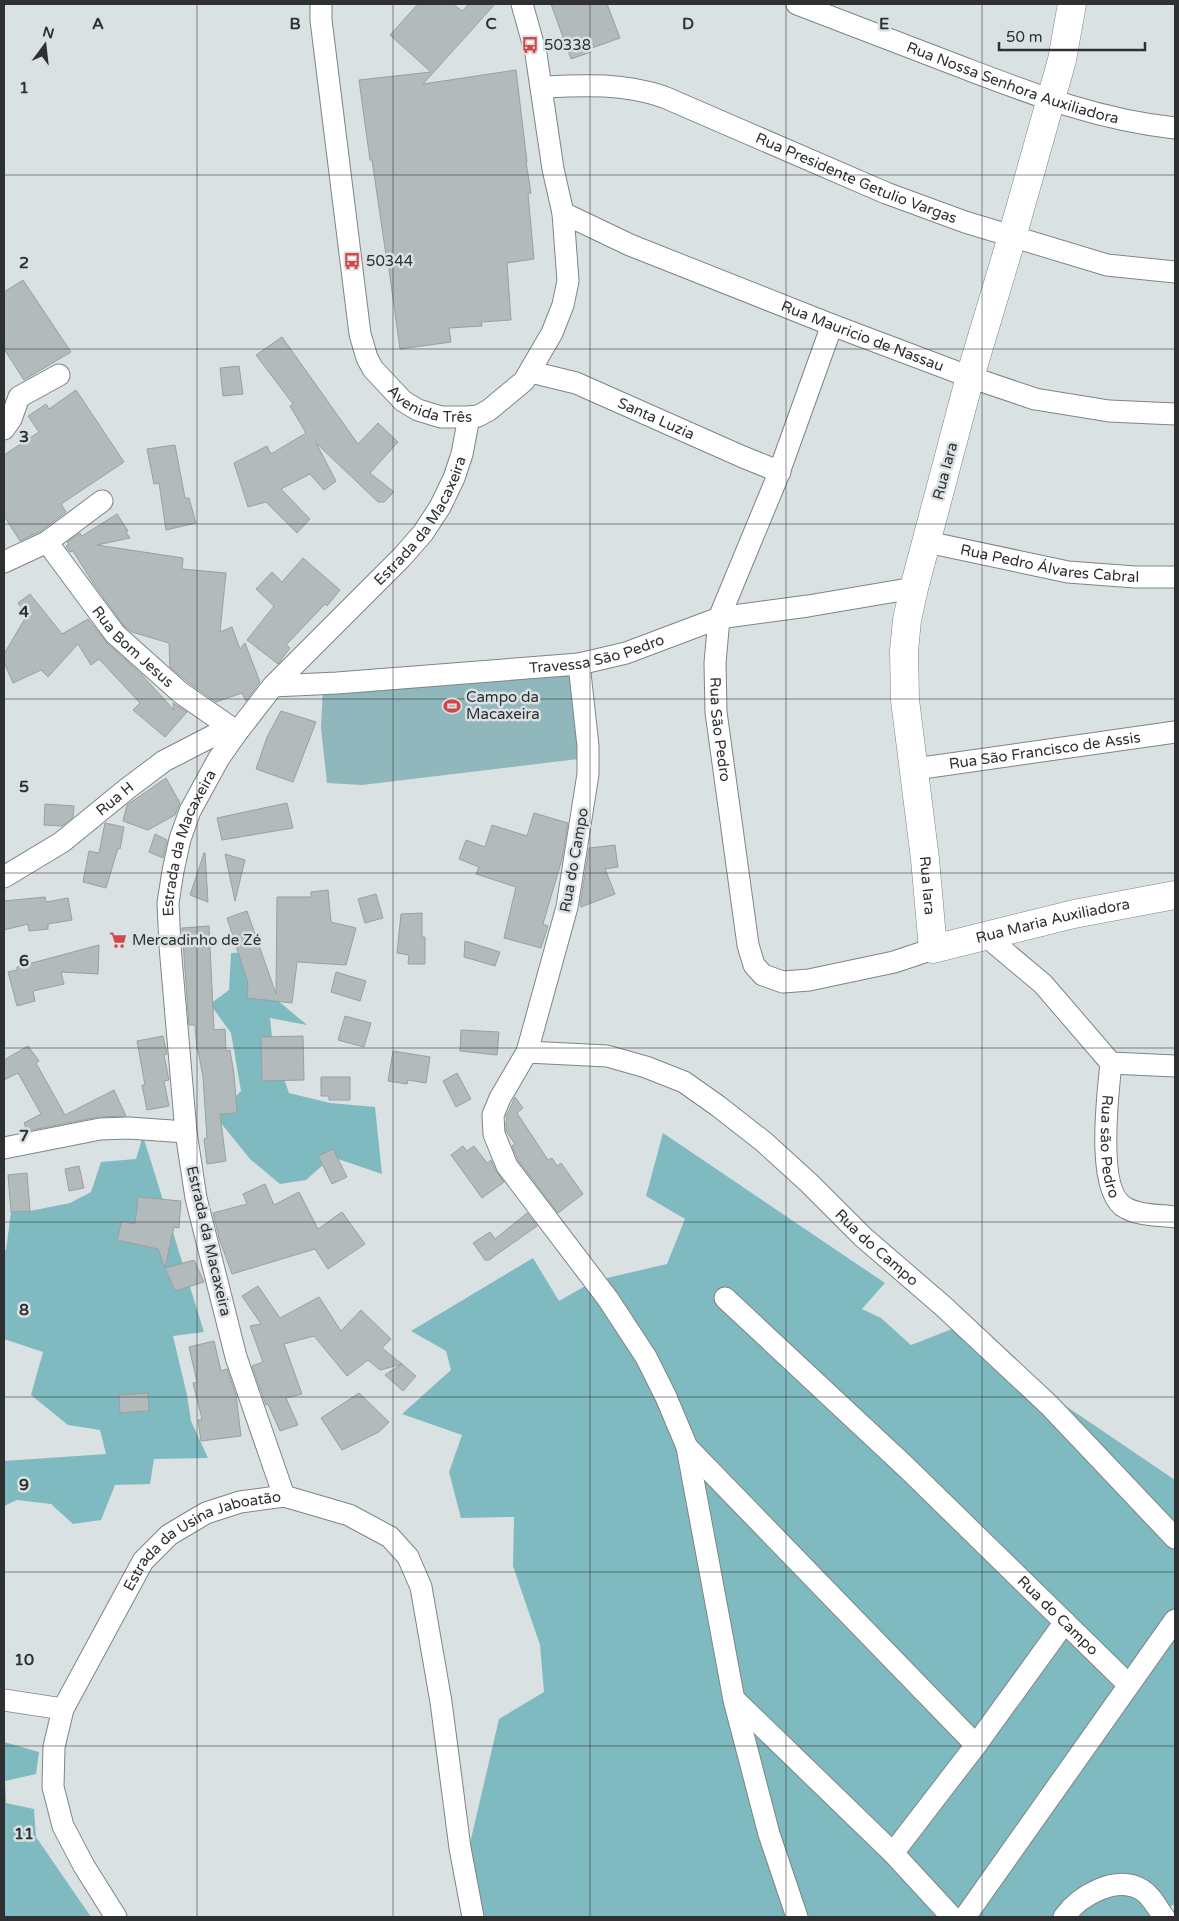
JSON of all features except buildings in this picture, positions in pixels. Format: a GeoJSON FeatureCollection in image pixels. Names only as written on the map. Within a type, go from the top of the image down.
{"type":"FeatureCollection","features":[{"type":"Feature","properties":{"kind":"street","name":"Avenida Três"},"geometry":{"type":"LineString","coordinates":[[321,4],[321,20],[360,334],[367,358],[373,370],[403,401],[418,410],[441,417],[478,416],[516,390],[531,372],[552,333],[567,293],[568,281],[563,213],[553,169],[542,87],[532,39],[522,4]]}},
{"type":"Feature","properties":{"kind":"street","name":"Rua Nossa Senhora Auxiliadora"},"geometry":{"type":"LineString","coordinates":[[797,4],[1049,101],[1103,116],[1150,126],[1175,128]]}},
{"type":"Feature","properties":{"kind":"street","name":"Rua Iara"},"geometry":{"type":"LineString","coordinates":[[933,949],[905,700],[904,651],[907,620],[970,377],[1062,60],[1072,4]]}},
{"type":"Feature","properties":{"kind":"street","name":"Rua Presidente Getulio Vargas"},"geometry":{"type":"LineString","coordinates":[[542,87],[619,86],[643,90],[664,97],[886,193],[965,222],[1107,265],[1175,272]]}},
{"type":"Feature","properties":{"kind":"street","name":"Rua Mauricio de Nassau"},"geometry":{"type":"LineString","coordinates":[[563,213],[630,245],[832,325],[970,377],[1035,399],[1109,410],[1175,414]]}},
{"type":"Feature","properties":{"kind":"street","name":"Rua São Pedro"},"geometry":{"type":"LineString","coordinates":[[832,325],[780,472],[718,618],[715,663],[716,712],[748,945],[754,965],[763,975],[783,982],[809,980],[894,962],[933,949]]}},
{"type":"Feature","properties":{"kind":"street","name":"Santa Luzia"},"geometry":{"type":"LineString","coordinates":[[531,372],[576,384],[780,472]]}},
{"type":"Feature","properties":{"kind":"street"},"geometry":{"type":"LineString","coordinates":[[4,429],[19,397],[59,375]]}},
{"type":"Feature","properties":{"kind":"street","name":"Estrada da Macaxeira"},"geometry":{"type":"LineString","coordinates":[[284,1496],[236,1357],[196,1198],[186,1132],[168,903],[178,847],[190,811],[234,729],[273,686],[402,557],[422,533],[440,507],[454,478],[462,454],[469,417]]}},
{"type":"Feature","properties":{"kind":"street"},"geometry":{"type":"LineString","coordinates":[[4,562],[47,542],[102,501]]}},
{"type":"Feature","properties":{"kind":"street","name":"Rua Bom Jesus"},"geometry":{"type":"LineString","coordinates":[[47,542],[115,634],[181,693],[234,729]]}},
{"type":"Feature","properties":{"kind":"street","name":"Rua Pedro Álvares Cabral"},"geometry":{"type":"LineString","coordinates":[[927,542],[1068,572],[1136,577],[1175,577]]}},
{"type":"Feature","properties":{"kind":"street","name":"Travessa São Pedro"},"geometry":{"type":"LineString","coordinates":[[273,686],[337,683],[580,664],[626,653],[718,618],[914,588]]}},
{"type":"Feature","properties":{"kind":"street","name":"Rua do Campo"},"geometry":{"type":"LineString","coordinates":[[580,664],[588,746],[588,774],[567,907],[526,1052],[500,1098],[493,1115],[494,1134],[507,1166],[608,1299],[646,1358],[666,1397],[687,1447],[734,1700],[769,1834],[798,1917]]}},
{"type":"Feature","properties":{"kind":"street","name":"Rua H"},"geometry":{"type":"LineString","coordinates":[[4,877],[62,842],[164,761],[234,729]]}},
{"type":"Feature","properties":{"kind":"street","name":"Rua São Francisco de Assis"},"geometry":{"type":"LineString","coordinates":[[914,769],[1175,732]]}},
{"type":"Feature","properties":{"kind":"street","name":"Rua Maria Auxiliadora"},"geometry":{"type":"LineString","coordinates":[[933,949],[1074,914],[1175,895]]}},
{"type":"Feature","properties":{"kind":"street"},"geometry":{"type":"LineString","coordinates":[[987,936],[1044,984],[1110,1063],[1175,1066]]}},
{"type":"Feature","properties":{"kind":"street","name":"Rua do Campo"},"geometry":{"type":"LineString","coordinates":[[526,1052],[607,1056],[646,1067],[684,1082],[718,1106],[764,1142],[810,1184],[863,1237],[943,1306],[1042,1399],[1175,1538]]}},
{"type":"Feature","properties":{"kind":"street","name":"Rua são Pedro"},"geometry":{"type":"LineString","coordinates":[[1110,1063],[1106,1131],[1111,1193],[1124,1208],[1142,1213],[1175,1217]]}},
{"type":"Feature","properties":{"kind":"street"},"geometry":{"type":"LineString","coordinates":[[4,1148],[100,1129],[129,1128],[186,1132]]}},
{"type":"Feature","properties":{"kind":"street","name":"Rua do Campo"},"geometry":{"type":"LineString","coordinates":[[725,1298],[906,1467],[1066,1622],[1128,1685]]}},
{"type":"Feature","properties":{"kind":"street","name":"Rua do Campo"},"geometry":{"type":"LineString","coordinates":[[687,1447],[976,1745]]}},
{"type":"Feature","properties":{"kind":"street","name":"Estrada da Usina Jaboatão"},"geometry":{"type":"LineString","coordinates":[[116,1917],[84,1866],[63,1826],[53,1787],[54,1747],[63,1709],[143,1561],[169,1535],[206,1513],[240,1502],[284,1496],[348,1515],[390,1537],[408,1557],[421,1587],[440,1702],[460,1848],[473,1917]]}},
{"type":"Feature","properties":{"kind":"street"},"geometry":{"type":"LineString","coordinates":[[965,1917],[1175,1620]]}},
{"type":"Feature","properties":{"kind":"street"},"geometry":{"type":"LineString","coordinates":[[893,1853],[976,1745],[1066,1622]]}},
{"type":"Feature","properties":{"kind":"street"},"geometry":{"type":"LineString","coordinates":[[4,1700],[63,1709]]}},
{"type":"Feature","properties":{"kind":"street"},"geometry":{"type":"LineString","coordinates":[[734,1700],[893,1853],[952,1917]]}},
{"type":"Feature","properties":{"kind":"street"},"geometry":{"type":"LineString","coordinates":[[1064,1917],[1072,1906],[1094,1890],[1132,1885],[1150,1897],[1164,1917]]}},
{"type":"Feature","properties":{"kind":"shaded area","name":"Campo da Macaxeira"},"geometry":{"type":"Polygon","coordinates":[[[577,666],[587,758],[362,785],[327,783],[321,728],[323,685],[577,666]]]}},
{"type":"Feature","properties":{"kind":"shaded area"},"geometry":{"type":"Polygon","coordinates":[[[253,952],[276,999],[307,1025],[270,1018],[273,1047],[289,1093],[330,1103],[375,1107],[382,1174],[332,1157],[306,1180],[280,1184],[250,1159],[216,1117],[241,1091],[231,1033],[210,1004],[229,990],[231,953],[253,952]]]}},
{"type":"Feature","properties":{"kind":"shaded area"},"geometry":{"type":"Polygon","coordinates":[[[663,1133],[885,1283],[862,1309],[881,1318],[911,1345],[952,1329],[1175,1480],[1175,1905],[1148,1917],[478,1917],[464,1869],[499,1719],[544,1692],[540,1645],[513,1566],[514,1517],[461,1518],[449,1472],[462,1435],[402,1414],[451,1370],[446,1351],[411,1331],[533,1258],[559,1301],[594,1281],[667,1264],[685,1219],[646,1196],[663,1133]]]}},
{"type":"Feature","properties":{"kind":"shaded area"},"geometry":{"type":"Polygon","coordinates":[[[143,1136],[204,1332],[173,1336],[191,1421],[208,1458],[154,1459],[150,1484],[115,1485],[101,1520],[73,1524],[51,1504],[17,1500],[4,1506],[4,1461],[106,1454],[100,1430],[68,1425],[31,1395],[43,1352],[4,1339],[4,1250],[6,1250],[11,1212],[30,1211],[70,1203],[91,1192],[101,1162],[136,1159],[143,1136]]]}},
{"type":"Feature","properties":{"kind":"shaded area"},"geometry":{"type":"Polygon","coordinates":[[[4,1742],[39,1752],[36,1774],[5,1781],[6,1803],[34,1809],[36,1837],[91,1917],[4,1917],[4,1742]]]}},
{"type":"Feature","properties":{"kind":"place","name":"50338"},"geometry":{"type":"Point","coordinates":[530,45]}},
{"type":"Feature","properties":{"kind":"place","name":"50344"},"geometry":{"type":"Point","coordinates":[352,261]}},
{"type":"Feature","properties":{"kind":"place","name":"Campo da Macaxeira"},"geometry":{"type":"Point","coordinates":[452,706]}},
{"type":"Feature","properties":{"kind":"place","name":"Mercadinho de Zé"},"geometry":{"type":"Point","coordinates":[118,940]}}]}
